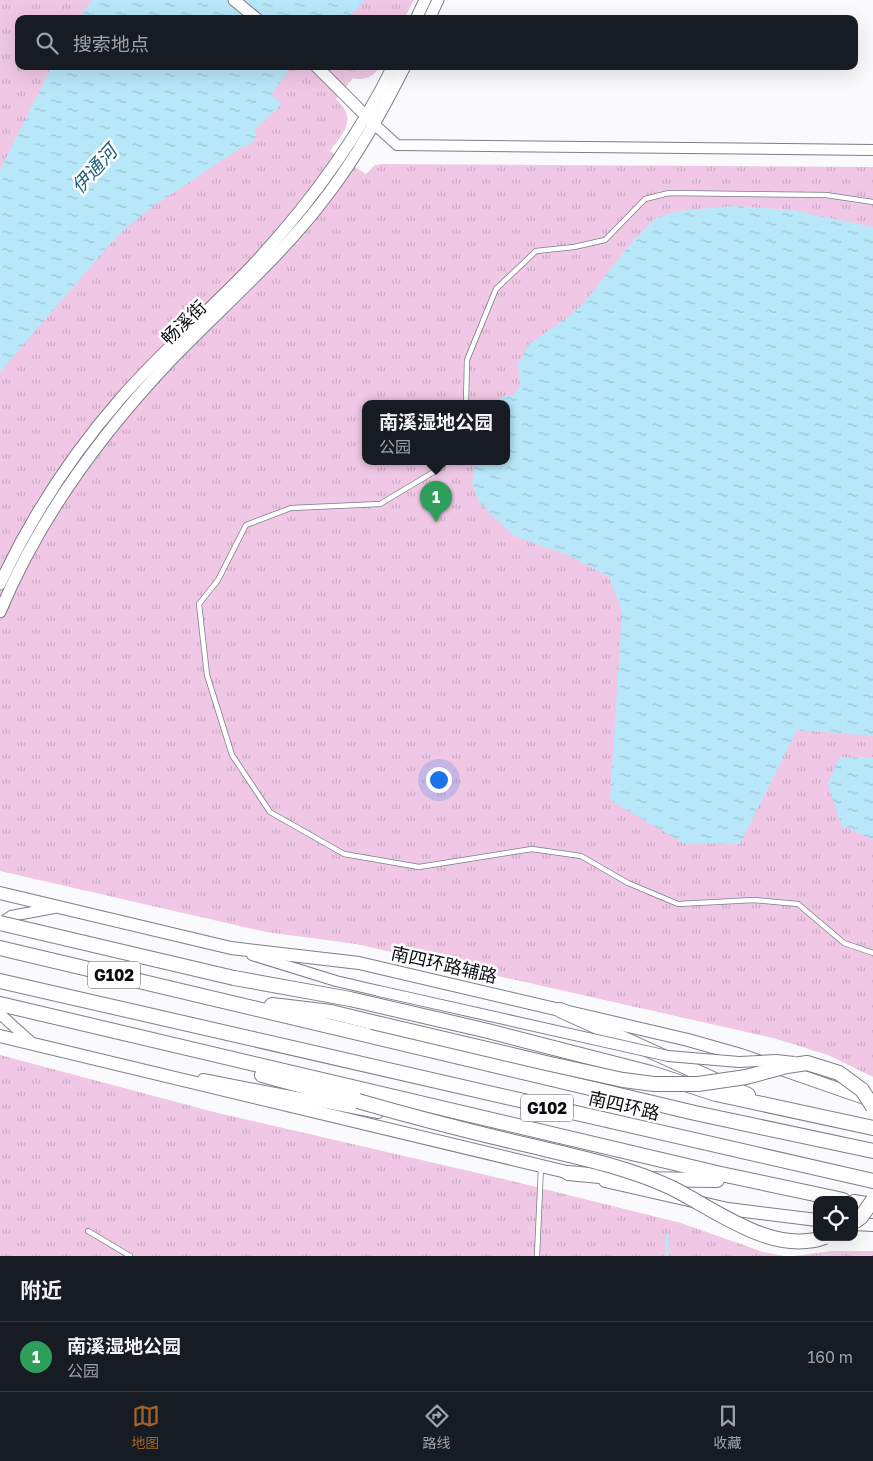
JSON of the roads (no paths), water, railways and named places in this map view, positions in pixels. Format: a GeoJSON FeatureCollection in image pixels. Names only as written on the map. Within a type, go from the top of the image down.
{"type":"FeatureCollection","features":[{"type":"Feature","properties":{"kind":"highway"},"geometry":{"type":"LineString","coordinates":[[0,923],[234,978],[350,999],[488,1031],[650,1073],[716,1094],[873,1128]]}},
{"type":"Feature","properties":{"kind":"highway","name":"G102"},"geometry":{"type":"LineString","coordinates":[[0,948],[228,1002]]}},
{"type":"Feature","properties":{"kind":"highway","name":"南四环路"},"geometry":{"type":"LineString","coordinates":[[0,980],[221,1033],[873,1181]]}},
{"type":"Feature","properties":{"kind":"highway"},"geometry":{"type":"LineString","coordinates":[[298,989],[366,1021]]}},
{"type":"Feature","properties":{"kind":"highway"},"geometry":{"type":"LineString","coordinates":[[228,1002],[331,1012],[546,1064],[623,1080],[654,1084],[698,1084],[807,1063],[839,1072],[862,1090],[873,1107]]}},
{"type":"Feature","properties":{"kind":"highway","name":"南四环路"},"geometry":{"type":"LineString","coordinates":[[228,1002],[695,1113],[873,1151]]}},
{"type":"Feature","properties":{"kind":"highway"},"geometry":{"type":"LineString","coordinates":[[0,1004],[764,1184],[823,1196]]}},
{"type":"Feature","properties":{"kind":"highway"},"geometry":{"type":"LineString","coordinates":[[560,1010],[749,1096],[820,1118]]}},
{"type":"Feature","properties":{"kind":"highway"},"geometry":{"type":"LineString","coordinates":[[219,1056],[267,1077],[357,1105],[588,1160],[641,1175],[672,1189],[761,1236],[788,1242],[817,1241]]}},
{"type":"Feature","properties":{"kind":"highway"},"geometry":{"type":"LineString","coordinates":[[568,1172],[632,1179],[701,1179],[764,1184]]}},
{"type":"Feature","properties":{"kind":"highway"},"geometry":{"type":"LineString","coordinates":[[858,1220],[873,1200]]}},
{"type":"Feature","properties":{"kind":"highway"},"geometry":{"type":"LineString","coordinates":[[858,1203],[873,1205]]}},
{"type":"Feature","properties":{"kind":"main road"},"geometry":{"type":"LineString","coordinates":[[234,0],[252,15]]}},
{"type":"Feature","properties":{"kind":"main road"},"geometry":{"type":"LineString","coordinates":[[418,15],[425,0]]}},
{"type":"Feature","properties":{"kind":"main road"},"geometry":{"type":"LineString","coordinates":[[431,15],[438,0]]}},
{"type":"Feature","properties":{"kind":"main road"},"geometry":{"type":"LineString","coordinates":[[321,70],[370,120]]}},
{"type":"Feature","properties":{"kind":"main road","name":"畅溪街"},"geometry":{"type":"LineString","coordinates":[[0,612],[38,536],[74,477],[170,361],[267,266],[328,194],[359,150],[391,70]]}},
{"type":"Feature","properties":{"kind":"main road","name":"畅溪街"},"geometry":{"type":"LineString","coordinates":[[0,584],[33,522],[90,435],[165,351],[251,266],[297,215],[370,120],[402,70]]}},
{"type":"Feature","properties":{"kind":"main road","name":"南四环路辅路"},"geometry":{"type":"LineString","coordinates":[[0,894],[231,948],[359,963],[688,1040],[741,1054],[873,1101]]}},
{"type":"Feature","properties":{"kind":"main road"},"geometry":{"type":"LineString","coordinates":[[0,1036],[728,1209],[813,1220]]}},
{"type":"Feature","properties":{"kind":"main road"},"geometry":{"type":"LineString","coordinates":[[858,1223],[873,1225]]}},
{"type":"Feature","properties":{"kind":"street"},"geometry":{"type":"LineString","coordinates":[[370,120],[397,145],[873,150]]}},
{"type":"Feature","properties":{"kind":"street"},"geometry":{"type":"LineString","coordinates":[[0,923],[10,916],[58,907]]}},
{"type":"Feature","properties":{"kind":"street"},"geometry":{"type":"LineString","coordinates":[[231,948],[336,981],[668,1056],[739,1062],[776,1060],[807,1063]]}},
{"type":"Feature","properties":{"kind":"street"},"geometry":{"type":"LineString","coordinates":[[0,1014],[19,1034],[34,1044]]}},
{"type":"Feature","properties":{"kind":"street"},"geometry":{"type":"LineString","coordinates":[[140,1069],[357,1105]]}},
{"type":"Feature","properties":{"kind":"lane"},"geometry":{"type":"LineString","coordinates":[[466,400],[467,360],[496,289],[536,251],[574,247],[605,240],[645,199],[669,193],[826,194],[873,202]]}},
{"type":"Feature","properties":{"kind":"lane"},"geometry":{"type":"LineString","coordinates":[[443,465],[380,504],[291,508],[246,525],[218,580],[199,604],[207,675],[232,755],[270,812],[344,854],[353,856],[418,867],[532,849],[581,856],[628,883],[678,904],[754,900],[798,904],[844,943],[873,953]]}},
{"type":"Feature","properties":{"kind":"lane"},"geometry":{"type":"LineString","coordinates":[[537,1256],[541,1166]]}},
{"type":"Feature","properties":{"kind":"lane"},"geometry":{"type":"LineString","coordinates":[[88,1231],[130,1256]]}},
{"type":"Feature","properties":{"kind":"water"},"geometry":{"type":"Polygon","coordinates":[[[92,0],[365,0],[351,15],[81,15],[92,0]]]}},
{"type":"Feature","properties":{"kind":"water","name":"伊通河"},"geometry":{"type":"Polygon","coordinates":[[[50,70],[289,70],[271,95],[282,104],[254,130],[257,136],[248,146],[245,145],[152,207],[117,236],[0,372],[0,170],[50,70]]]}},
{"type":"Feature","properties":{"kind":"water"},"geometry":{"type":"Polygon","coordinates":[[[734,206],[792,210],[873,227],[873,736],[797,730],[740,844],[683,843],[610,800],[622,611],[609,577],[570,556],[514,536],[480,503],[472,485],[474,465],[510,465],[510,400],[499,400],[504,396],[514,395],[520,385],[518,364],[529,344],[568,317],[583,304],[631,243],[655,218],[679,211],[734,206]]]}},
{"type":"Feature","properties":{"kind":"water"},"geometry":{"type":"Polygon","coordinates":[[[839,757],[873,757],[873,840],[841,825],[828,784],[839,757]]]}},
{"type":"Feature","properties":{"kind":"waterway"},"geometry":{"type":"LineString","coordinates":[[667,1235],[667,1256]]}},
{"type":"Feature","properties":{"kind":"place","name":"南溪湿地公园"},"geometry":{"type":"Point","coordinates":[436,522]}}]}
